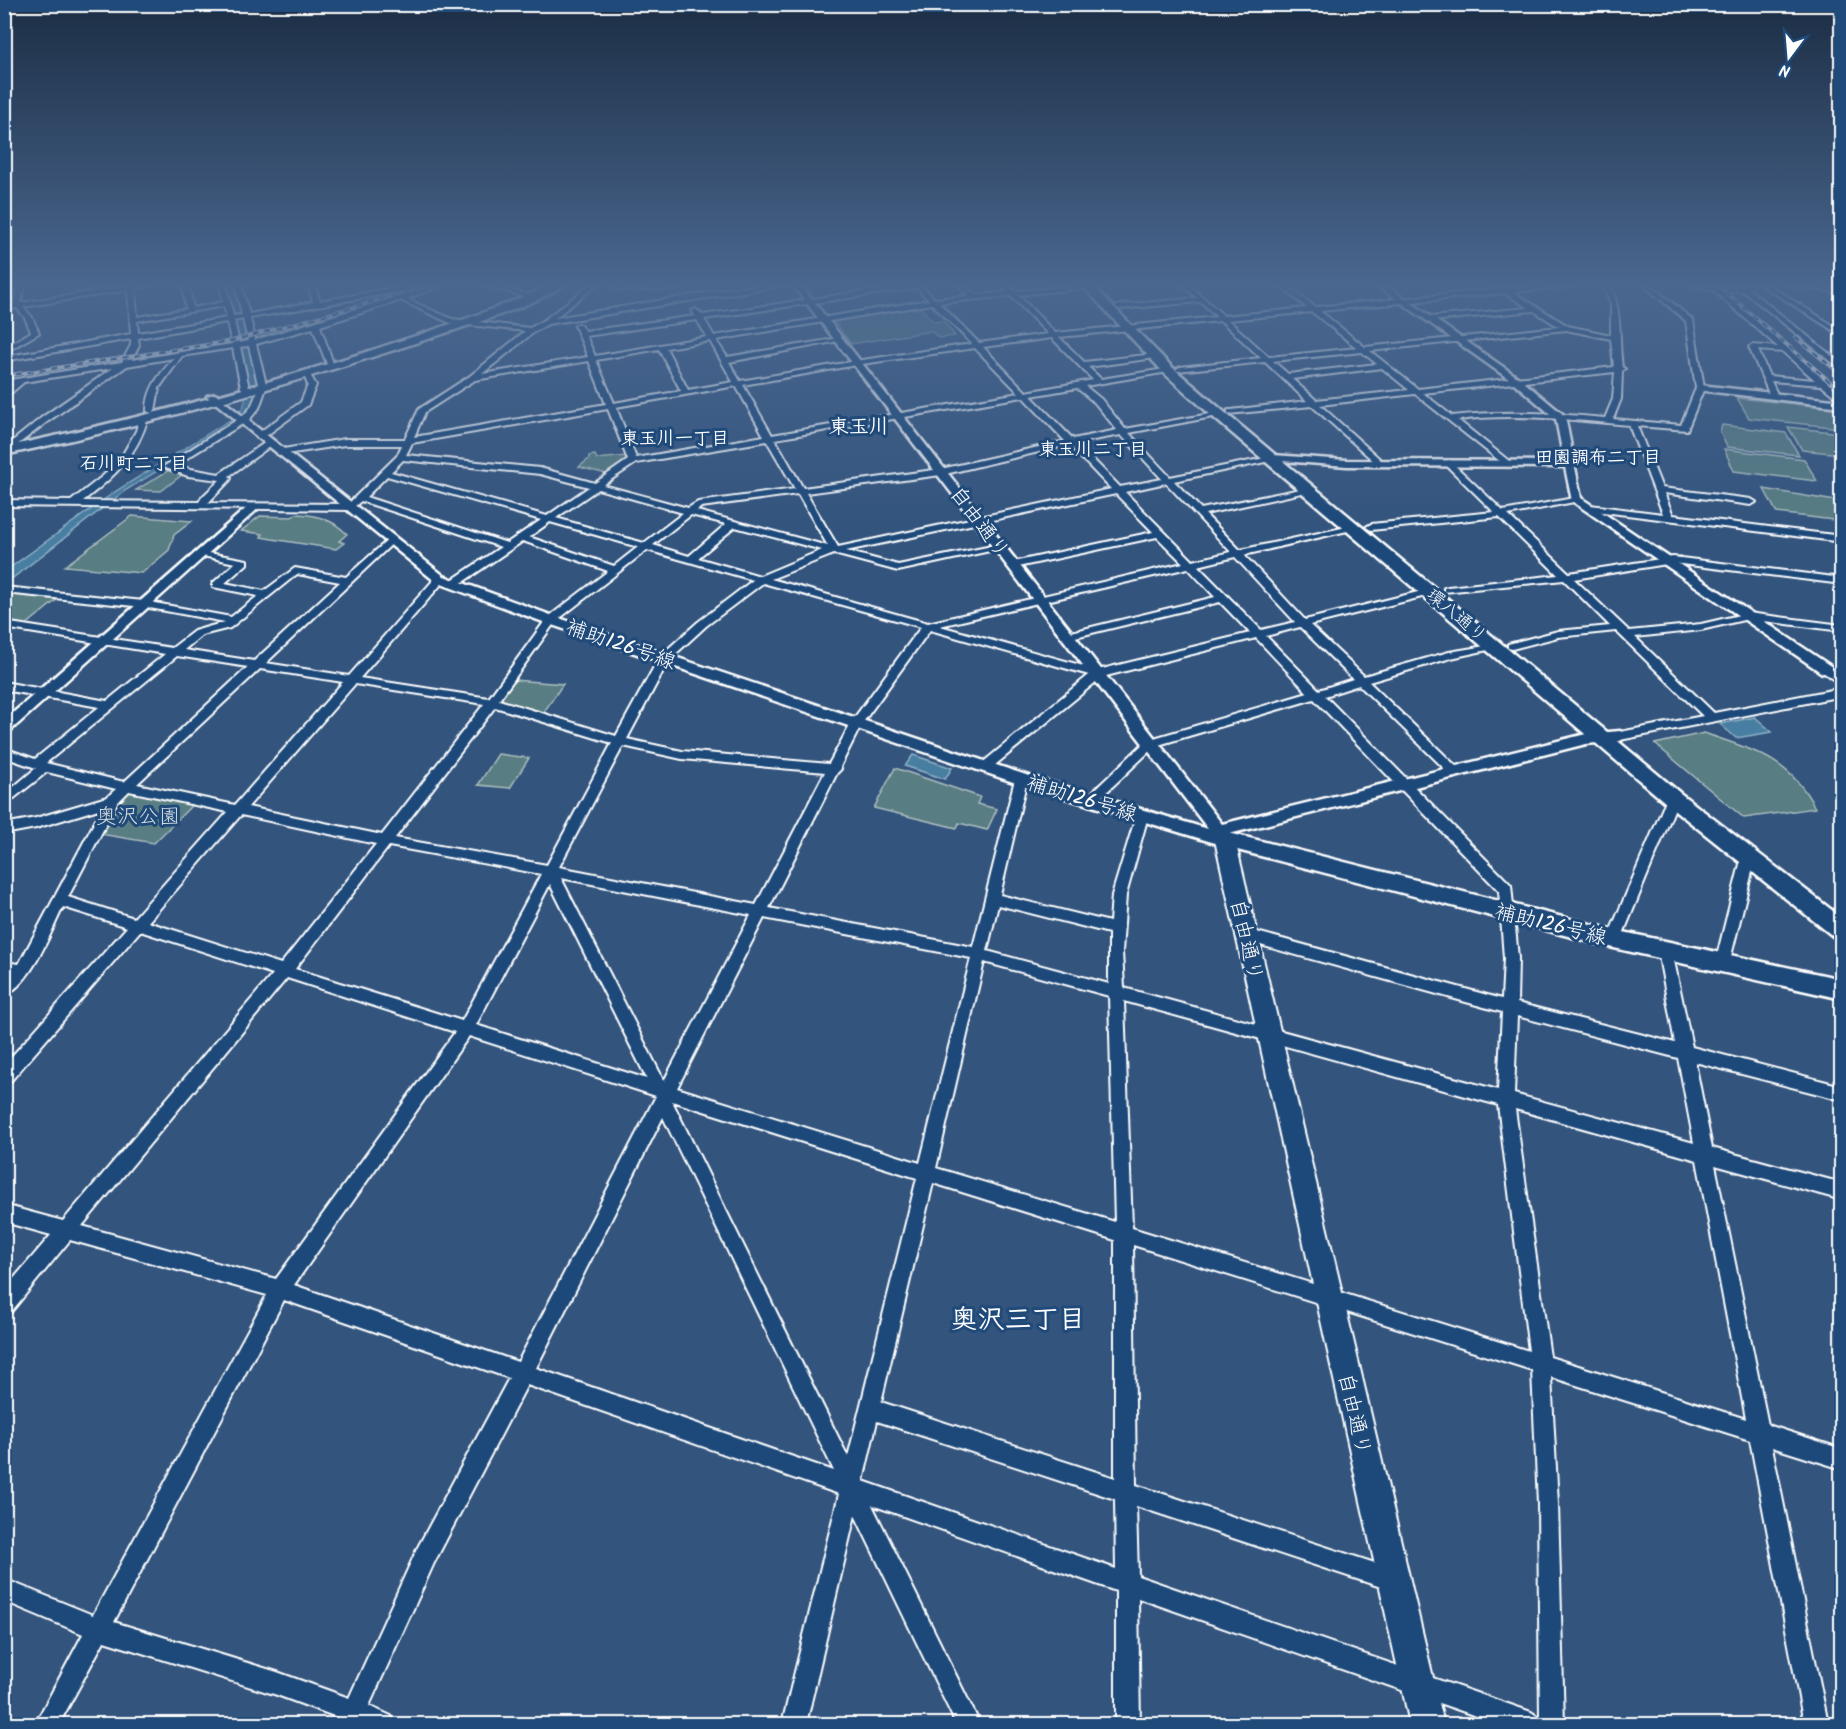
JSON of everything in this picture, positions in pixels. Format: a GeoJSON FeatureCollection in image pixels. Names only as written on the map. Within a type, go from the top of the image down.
{"type":"FeatureCollection","features":[{"type":"Feature","properties":{"kind":"main road"},"geometry":{"type":"LineString","coordinates":[[253,388],[329,365]]}},
{"type":"Feature","properties":{"kind":"main road"},"geometry":{"type":"LineString","coordinates":[[6,449],[306,375],[336,365]]}},
{"type":"Feature","properties":{"kind":"main road","name":"環八通り"},"geometry":{"type":"LineString","coordinates":[[1168,365],[1174,369]]}},
{"type":"Feature","properties":{"kind":"main road","name":"環八通り"},"geometry":{"type":"LineString","coordinates":[[1170,365],[1272,458],[1600,737],[1748,860],[1842,931]]}},
{"type":"Feature","properties":{"kind":"main road","name":"環八通り"},"geometry":{"type":"LineString","coordinates":[[1225,413],[1289,460],[1448,590],[1780,869],[1842,916]]}},
{"type":"Feature","properties":{"kind":"main road","name":"補助126号線"},"geometry":{"type":"LineString","coordinates":[[1222,836],[1614,939],[1842,989]]}},
{"type":"Feature","properties":{"kind":"main road","name":"自由通り"},"geometry":{"type":"LineString","coordinates":[[1222,836],[1427,1725]]}},
{"type":"Feature","properties":{"kind":"street"},"geometry":{"type":"LineString","coordinates":[[4,383],[128,365]]}},
{"type":"Feature","properties":{"kind":"street"},"geometry":{"type":"LineString","coordinates":[[73,504],[107,478],[127,456],[148,414],[150,398],[156,384],[172,365]]}},
{"type":"Feature","properties":{"kind":"street"},"geometry":{"type":"LineString","coordinates":[[245,365],[253,388]]}},
{"type":"Feature","properties":{"kind":"street"},"geometry":{"type":"LineString","coordinates":[[203,505],[205,499],[227,478],[188,473],[167,467],[255,408],[252,365]]}},
{"type":"Feature","properties":{"kind":"street"},"geometry":{"type":"LineString","coordinates":[[4,503],[255,506],[354,510],[360,498],[401,457],[422,411],[473,378],[489,365]]}},
{"type":"Feature","properties":{"kind":"street"},"geometry":{"type":"LineString","coordinates":[[473,378],[555,365]]}},
{"type":"Feature","properties":{"kind":"street"},"geometry":{"type":"LineString","coordinates":[[592,365],[633,461]]}},
{"type":"Feature","properties":{"kind":"street"},"geometry":{"type":"LineString","coordinates":[[672,365],[686,393]]}},
{"type":"Feature","properties":{"kind":"street"},"geometry":{"type":"LineString","coordinates":[[728,365],[835,550]]}},
{"type":"Feature","properties":{"kind":"street"},"geometry":{"type":"LineString","coordinates":[[280,452],[345,441],[407,442],[847,365]]}},
{"type":"Feature","properties":{"kind":"street","name":"自由通り"},"geometry":{"type":"LineString","coordinates":[[858,365],[1222,836]]}},
{"type":"Feature","properties":{"kind":"street"},"geometry":{"type":"LineString","coordinates":[[996,365],[1506,889],[1509,913],[1506,1101],[1541,1365],[1548,1504],[1552,1725]]}},
{"type":"Feature","properties":{"kind":"street"},"geometry":{"type":"LineString","coordinates":[[1082,365],[1098,381]]}},
{"type":"Feature","properties":{"kind":"street"},"geometry":{"type":"LineString","coordinates":[[4,1077],[349,680],[446,581],[508,546],[633,461],[1098,381],[1214,365]]}},
{"type":"Feature","properties":{"kind":"street"},"geometry":{"type":"LineString","coordinates":[[1273,365],[1378,462]]}},
{"type":"Feature","properties":{"kind":"street"},"geometry":{"type":"LineString","coordinates":[[1494,365],[1558,415],[1576,499]]}},
{"type":"Feature","properties":{"kind":"street"},"geometry":{"type":"LineString","coordinates":[[1608,420],[1618,398],[1620,365]]}},
{"type":"Feature","properties":{"kind":"street"},"geometry":{"type":"LineString","coordinates":[[1450,419],[1481,415],[1558,415],[1683,428],[1700,388],[1696,365]]}},
{"type":"Feature","properties":{"kind":"street"},"geometry":{"type":"LineString","coordinates":[[1760,365],[1774,396]]}},
{"type":"Feature","properties":{"kind":"street"},"geometry":{"type":"LineString","coordinates":[[1800,365],[1842,402]]}},
{"type":"Feature","properties":{"kind":"street"},"geometry":{"type":"LineString","coordinates":[[6,449],[119,366]]}},
{"type":"Feature","properties":{"kind":"street"},"geometry":{"type":"LineString","coordinates":[[1286,377],[1384,366],[1506,463]]}},
{"type":"Feature","properties":{"kind":"street"},"geometry":{"type":"LineString","coordinates":[[4,1305],[286,970],[492,702],[551,620],[698,505],[941,472],[1072,442],[1225,413],[1621,369]]}},
{"type":"Feature","properties":{"kind":"street"},"geometry":{"type":"LineString","coordinates":[[221,477],[309,398],[312,385],[306,375]]}},
{"type":"Feature","properties":{"kind":"street"},"geometry":{"type":"LineString","coordinates":[[1766,378],[1821,383]]}},
{"type":"Feature","properties":{"kind":"street"},"geometry":{"type":"LineString","coordinates":[[4,397],[20,382]]}},
{"type":"Feature","properties":{"kind":"street"},"geometry":{"type":"LineString","coordinates":[[1079,385],[1098,401],[1168,480],[1302,623],[1456,773]]}},
{"type":"Feature","properties":{"kind":"street"},"geometry":{"type":"LineString","coordinates":[[1700,388],[1842,402]]}},
{"type":"Feature","properties":{"kind":"street","name":"補助126号線"},"geometry":{"type":"LineString","coordinates":[[214,398],[390,541],[446,581],[551,620],[1021,779],[1089,801],[1222,836]]}},
{"type":"Feature","properties":{"kind":"street"},"geometry":{"type":"LineString","coordinates":[[1632,423],[1669,518]]}},
{"type":"Feature","properties":{"kind":"street"},"geometry":{"type":"LineString","coordinates":[[401,457],[511,466],[595,486],[898,568],[999,546]]}},
{"type":"Feature","properties":{"kind":"street"},"geometry":{"type":"LineString","coordinates":[[47,1725],[280,1288],[467,1027],[664,658],[702,624],[761,579],[835,550],[1272,458],[1378,462],[1569,464]]}},
{"type":"Feature","properties":{"kind":"street"},"geometry":{"type":"LineString","coordinates":[[1449,463],[1711,717]]}},
{"type":"Feature","properties":{"kind":"street"},"geometry":{"type":"LineString","coordinates":[[385,473],[1098,674]]}},
{"type":"Feature","properties":{"kind":"street"},"geometry":{"type":"LineString","coordinates":[[1200,513],[1308,489]]}},
{"type":"Feature","properties":{"kind":"street"},"geometry":{"type":"LineString","coordinates":[[1659,490],[1752,502]]}},
{"type":"Feature","properties":{"kind":"street"},"geometry":{"type":"LineString","coordinates":[[360,498],[508,546]]}},
{"type":"Feature","properties":{"kind":"street"},"geometry":{"type":"LineString","coordinates":[[1371,527],[1500,514],[1576,499],[1748,615],[1842,683]]}},
{"type":"Feature","properties":{"kind":"street"},"geometry":{"type":"LineString","coordinates":[[4,729],[255,506]]}},
{"type":"Feature","properties":{"kind":"street"},"geometry":{"type":"LineString","coordinates":[[1590,508],[1842,539]]}},
{"type":"Feature","properties":{"kind":"street"},"geometry":{"type":"LineString","coordinates":[[691,559],[734,524]]}},
{"type":"Feature","properties":{"kind":"street"},"geometry":{"type":"LineString","coordinates":[[4,1590],[99,1628],[262,1678],[365,1719],[426,1555],[516,1382],[523,1373],[663,1094],[835,769],[856,724],[927,626],[1353,527]]}},
{"type":"Feature","properties":{"kind":"street"},"geometry":{"type":"LineString","coordinates":[[1013,565],[1161,533]]}},
{"type":"Feature","properties":{"kind":"street"},"geometry":{"type":"LineString","coordinates":[[521,537],[615,570]]}},
{"type":"Feature","properties":{"kind":"street"},"geometry":{"type":"LineString","coordinates":[[4,989],[23,971],[112,800],[124,786],[390,541]]}},
{"type":"Feature","properties":{"kind":"street"},"geometry":{"type":"LineString","coordinates":[[201,553],[243,562],[217,585],[266,594]]}},
{"type":"Feature","properties":{"kind":"street"},"geometry":{"type":"LineString","coordinates":[[1448,590],[1565,577],[1667,561],[1842,581]]}},
{"type":"Feature","properties":{"kind":"street"},"geometry":{"type":"LineString","coordinates":[[4,801],[40,765],[109,705],[198,633],[226,626],[295,571],[348,580]]}},
{"type":"Feature","properties":{"kind":"street"},"geometry":{"type":"LineString","coordinates":[[4,590],[144,604],[233,620]]}},
{"type":"Feature","properties":{"kind":"street"},"geometry":{"type":"LineString","coordinates":[[985,767],[1098,674],[1430,592]]}},
{"type":"Feature","properties":{"kind":"street"},"geometry":{"type":"LineString","coordinates":[[1066,636],[1223,598]]}},
{"type":"Feature","properties":{"kind":"street"},"geometry":{"type":"LineString","coordinates":[[1512,646],[1558,634],[1701,627],[1748,615],[1842,628]]}},
{"type":"Feature","properties":{"kind":"street"},"geometry":{"type":"LineString","coordinates":[[4,625],[492,702],[620,741],[682,755],[835,769]]}},
{"type":"Feature","properties":{"kind":"street"},"geometry":{"type":"LineString","coordinates":[[1089,801],[1151,743],[1317,696],[1449,655],[1493,646]]}},
{"type":"Feature","properties":{"kind":"street"},"geometry":{"type":"LineString","coordinates":[[1827,670],[1842,672]]}},
{"type":"Feature","properties":{"kind":"street"},"geometry":{"type":"LineString","coordinates":[[4,686],[109,705]]}},
{"type":"Feature","properties":{"kind":"street"},"geometry":{"type":"LineString","coordinates":[[1222,836],[1600,737],[1620,736],[1842,692]]}},
{"type":"Feature","properties":{"kind":"street"},"geometry":{"type":"LineString","coordinates":[[4,752],[40,765],[124,786],[386,841],[978,954],[1842,1192]]}},
{"type":"Feature","properties":{"kind":"street"},"geometry":{"type":"LineString","coordinates":[[794,1725],[1021,779]]}},
{"type":"Feature","properties":{"kind":"street"},"geometry":{"type":"LineString","coordinates":[[1614,939],[1673,798]]}},
{"type":"Feature","properties":{"kind":"street"},"geometry":{"type":"LineString","coordinates":[[4,829],[36,823],[112,800]]}},
{"type":"Feature","properties":{"kind":"street"},"geometry":{"type":"LineString","coordinates":[[1128,1725],[1123,1178],[1115,992],[1119,895],[1142,816]]}},
{"type":"Feature","properties":{"kind":"street"},"geometry":{"type":"LineString","coordinates":[[1722,964],[1748,860]]}},
{"type":"Feature","properties":{"kind":"street"},"geometry":{"type":"LineString","coordinates":[[552,871],[663,1094],[968,1725]]}},
{"type":"Feature","properties":{"kind":"street"},"geometry":{"type":"LineString","coordinates":[[991,898],[1117,929]]}},
{"type":"Feature","properties":{"kind":"street"},"geometry":{"type":"LineString","coordinates":[[59,900],[467,1027],[663,1094],[1328,1296],[1842,1459]]}},
{"type":"Feature","properties":{"kind":"street"},"geometry":{"type":"LineString","coordinates":[[1246,935],[1509,1007],[1842,1093]]}},
{"type":"Feature","properties":{"kind":"street"},"geometry":{"type":"LineString","coordinates":[[1665,951],[1816,1725]]}},
{"type":"Feature","properties":{"kind":"street"},"geometry":{"type":"LineString","coordinates":[[4,968],[23,971]]}},
{"type":"Feature","properties":{"kind":"street"},"geometry":{"type":"LineString","coordinates":[[4,1213],[280,1288],[1531,1725]]}},
{"type":"Feature","properties":{"kind":"street"},"geometry":{"type":"LineString","coordinates":[[869,1408],[1393,1580]]}},
{"type":"Feature","properties":{"kind":"green space"},"geometry":{"type":"Polygon","coordinates":[[[1737,398],[1841,409],[1841,428],[1749,418],[1737,398]]]}},
{"type":"Feature","properties":{"kind":"green space"},"geometry":{"type":"Polygon","coordinates":[[[1722,425],[1786,433],[1799,455],[1727,447],[1720,432],[1722,425]]]}},
{"type":"Feature","properties":{"kind":"green space"},"geometry":{"type":"Polygon","coordinates":[[[1788,427],[1840,433],[1841,454],[1802,450],[1788,427]]]}},
{"type":"Feature","properties":{"kind":"green space"},"geometry":{"type":"Polygon","coordinates":[[[1724,449],[1804,459],[1817,481],[1734,471],[1724,449]]]}},
{"type":"Feature","properties":{"kind":"green space"},"geometry":{"type":"Polygon","coordinates":[[[595,455],[597,459],[627,456],[629,462],[610,475],[579,467],[589,459],[589,456],[595,455]]]}},
{"type":"Feature","properties":{"kind":"green space"},"geometry":{"type":"Polygon","coordinates":[[[169,470],[183,474],[161,491],[136,490],[169,470]]]}},
{"type":"Feature","properties":{"kind":"green space"},"geometry":{"type":"Polygon","coordinates":[[[1764,489],[1841,502],[1841,521],[1777,513],[1764,489]]]}},
{"type":"Feature","properties":{"kind":"green space"},"geometry":{"type":"Polygon","coordinates":[[[296,514],[311,515],[330,521],[347,534],[339,541],[344,543],[336,549],[261,537],[263,534],[241,531],[260,516],[292,517],[296,514]]]}},
{"type":"Feature","properties":{"kind":"green space"},"geometry":{"type":"Polygon","coordinates":[[[132,516],[192,521],[174,535],[169,550],[142,573],[65,566],[132,516]]]}},
{"type":"Feature","properties":{"kind":"green space"},"geometry":{"type":"Polygon","coordinates":[[[6,593],[59,598],[26,625],[5,621],[6,593]]]}},
{"type":"Feature","properties":{"kind":"green space"},"geometry":{"type":"Polygon","coordinates":[[[513,680],[563,684],[544,712],[499,700],[513,680]]]}},
{"type":"Feature","properties":{"kind":"green space"},"geometry":{"type":"Polygon","coordinates":[[[1704,733],[1754,751],[1782,767],[1805,791],[1815,808],[1744,818],[1655,744],[1704,733]]]}},
{"type":"Feature","properties":{"kind":"green space"},"geometry":{"type":"Polygon","coordinates":[[[498,754],[529,758],[510,788],[478,785],[498,754]]]}},
{"type":"Feature","properties":{"kind":"green space"},"geometry":{"type":"Polygon","coordinates":[[[895,768],[980,797],[977,804],[997,809],[987,830],[959,823],[957,828],[874,808],[895,768]]]}},
{"type":"Feature","properties":{"kind":"green space","name":"奥沢公園"},"geometry":{"type":"Polygon","coordinates":[[[129,790],[196,801],[154,843],[94,833],[117,796],[129,790]]]}},
{"type":"Feature","properties":{"kind":"water"},"geometry":{"type":"Polygon","coordinates":[[[244,365],[254,365],[258,380],[255,400],[249,410],[234,424],[126,490],[5,584],[4,572],[116,491],[230,420],[243,408],[249,386],[244,365]]]}},
{"type":"Feature","properties":{"kind":"water"},"geometry":{"type":"Polygon","coordinates":[[[1755,717],[1772,732],[1736,738],[1720,724],[1755,717]]]}},
{"type":"Feature","properties":{"kind":"water"},"geometry":{"type":"Polygon","coordinates":[[[913,755],[952,768],[945,779],[905,766],[913,755]]]}},
{"type":"Feature","properties":{"kind":"railway"},"geometry":{"type":"LineString","coordinates":[[4,376],[78,365]]}},
{"type":"Feature","properties":{"kind":"railway"},"geometry":{"type":"LineString","coordinates":[[1810,365],[1842,392]]}},
{"type":"Feature","properties":{"kind":"railway"},"geometry":{"type":"LineString","coordinates":[[1829,365],[1842,375]]}},
{"type":"Feature","properties":{"kind":"district","name":"東玉川"},"geometry":{"type":"Point","coordinates":[859,426]}},
{"type":"Feature","properties":{"kind":"district","name":"東玉川一丁目"},"geometry":{"type":"Point","coordinates":[675,438]}},
{"type":"Feature","properties":{"kind":"district","name":"東玉川二丁目"},"geometry":{"type":"Point","coordinates":[1093,449]}},
{"type":"Feature","properties":{"kind":"district","name":"田園調布二丁目"},"geometry":{"type":"Point","coordinates":[1598,457]}},
{"type":"Feature","properties":{"kind":"district","name":"石川町二丁目"},"geometry":{"type":"Point","coordinates":[134,463]}},
{"type":"Feature","properties":{"kind":"district","name":"奥沢三丁目"},"geometry":{"type":"Point","coordinates":[1018,1319]}}]}
